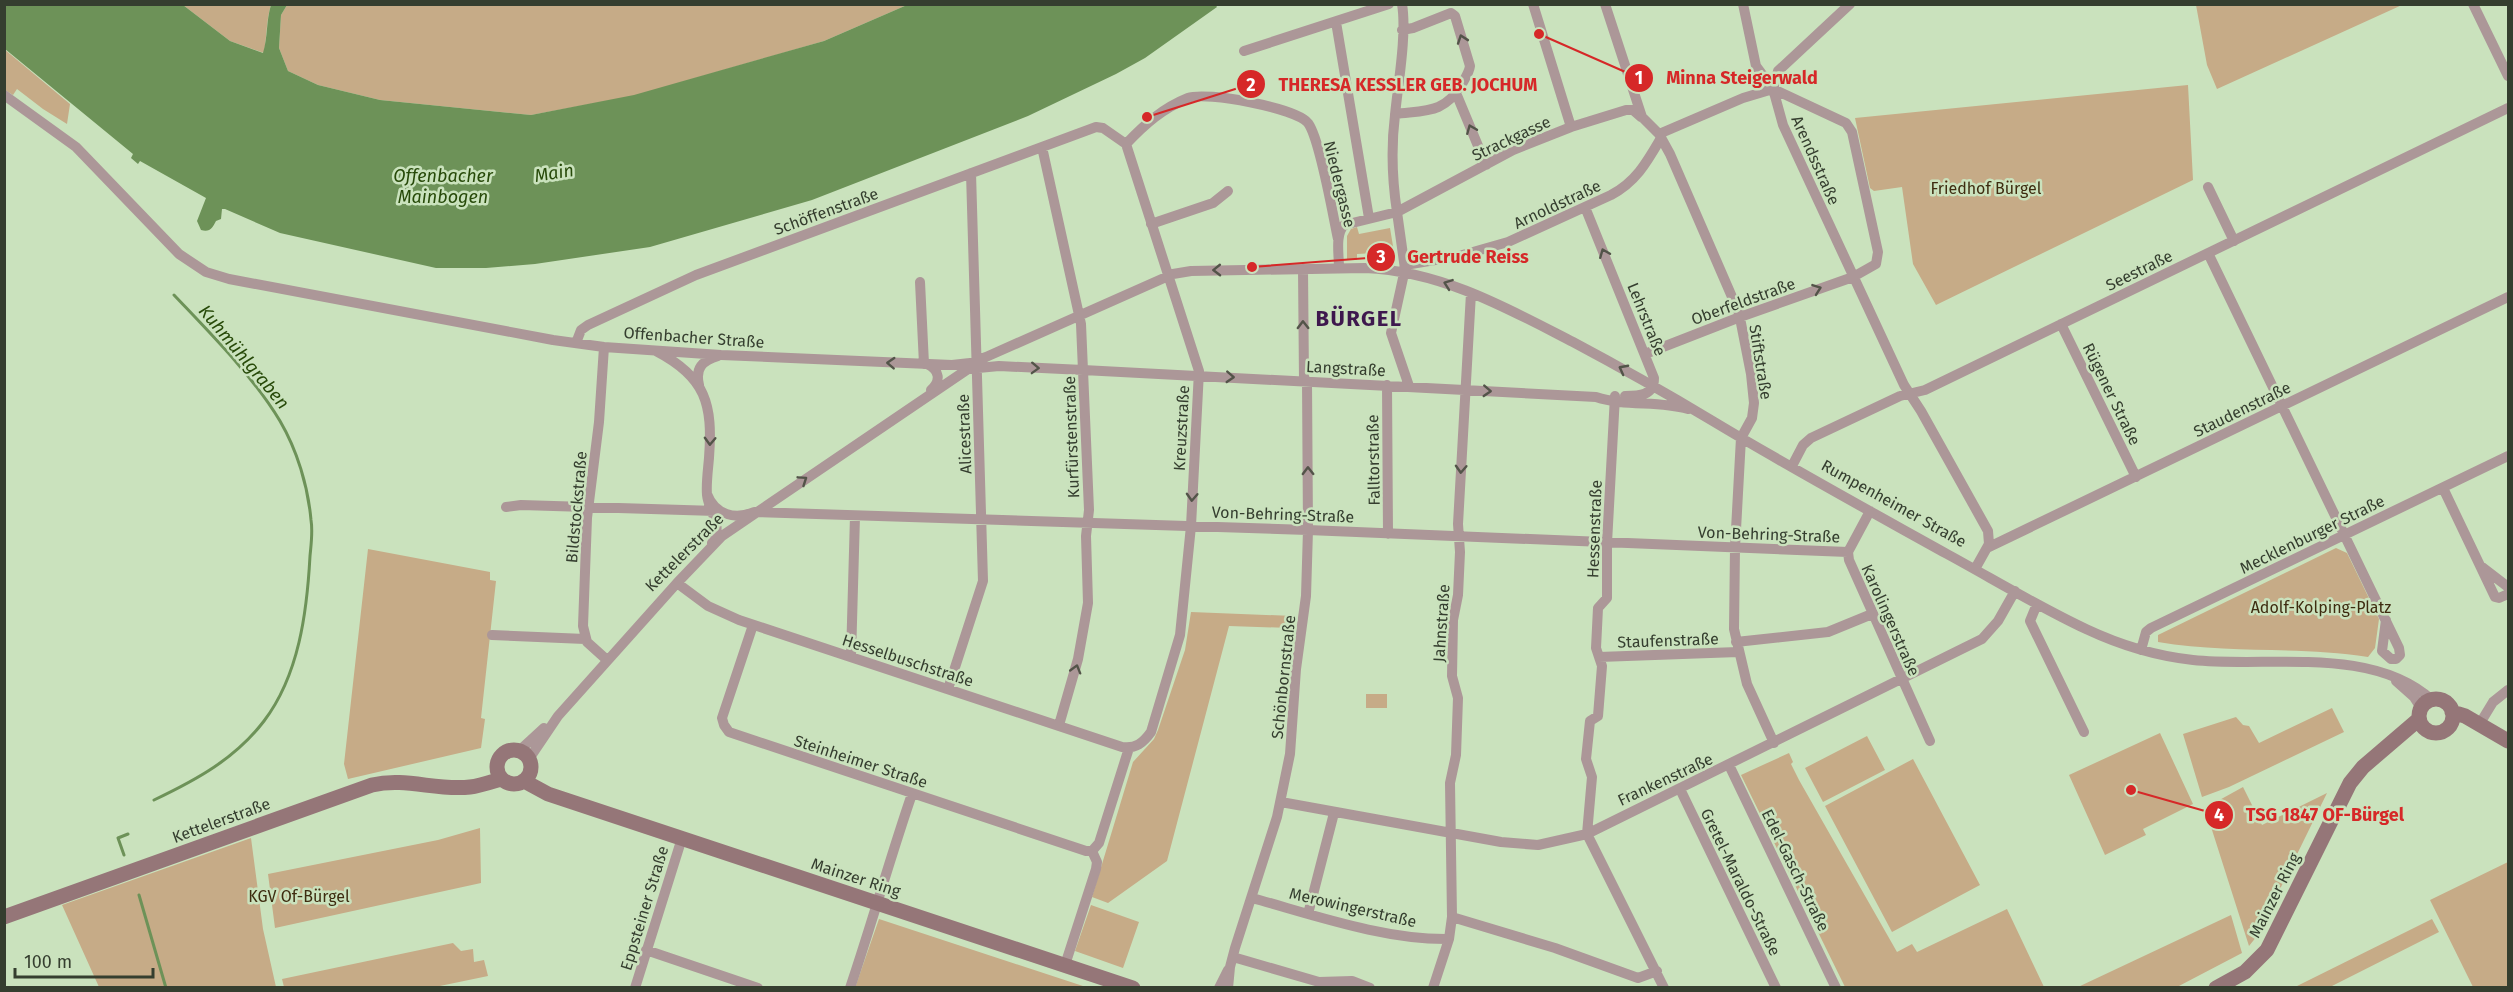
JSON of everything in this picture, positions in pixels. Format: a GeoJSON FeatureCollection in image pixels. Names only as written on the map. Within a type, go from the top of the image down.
{"type":"FeatureCollection","features":[{"type":"Feature","properties":{"kind":"street"},"geometry":{"type":"LineString","coordinates":[[1244,51],[1389,4]]}},
{"type":"Feature","properties":{"kind":"street"},"geometry":{"type":"LineString","coordinates":[[1402,4],[1392,171],[1405,268],[1391,333],[1409,386]]}},
{"type":"Feature","properties":{"kind":"street"},"geometry":{"type":"LineString","coordinates":[[1533,4],[1571,127]]}},
{"type":"Feature","properties":{"kind":"street","name":"Stiftstraße"},"geometry":{"type":"LineString","coordinates":[[1605,4],[1642,117],[1660,136],[1670,154],[1740,317],[1754,403],[1752,418],[1741,438],[1734,619],[1737,647],[1750,692],[1774,743]]}},
{"type":"Feature","properties":{"kind":"street"},"geometry":{"type":"LineString","coordinates":[[1743,4],[1756,66],[1773,89]]}},
{"type":"Feature","properties":{"kind":"street"},"geometry":{"type":"LineString","coordinates":[[1773,89],[1778,71],[1850,4]]}},
{"type":"Feature","properties":{"kind":"street"},"geometry":{"type":"LineString","coordinates":[[2473,4],[2508,76]]}},
{"type":"Feature","properties":{"kind":"street"},"geometry":{"type":"LineString","coordinates":[[1395,114],[1443,106],[1456,93],[1470,66],[1455,16],[1451,13],[1402,30]]}},
{"type":"Feature","properties":{"kind":"street"},"geometry":{"type":"LineString","coordinates":[[1336,22],[1369,218]]}},
{"type":"Feature","properties":{"kind":"street"},"geometry":{"type":"LineString","coordinates":[[1660,136],[1749,96],[1773,89]]}},
{"type":"Feature","properties":{"kind":"street","name":"Arendsstraße"},"geometry":{"type":"LineString","coordinates":[[1773,89],[1846,123],[1852,132],[1879,255],[1878,262],[1874,266],[1853,277]]}},
{"type":"Feature","properties":{"kind":"street","name":"Arendsstraße"},"geometry":{"type":"LineString","coordinates":[[1773,89],[1783,125],[1908,393],[1921,411],[1986,528],[1989,537],[1987,548]]}},
{"type":"Feature","properties":{"kind":"street"},"geometry":{"type":"LineString","coordinates":[[1456,93],[1486,165]]}},
{"type":"Feature","properties":{"kind":"street","name":"Offenbacher Straße"},"geometry":{"type":"LineString","coordinates":[[4,95],[72,143],[179,255],[206,272],[229,279],[604,347],[721,355],[952,365],[976,364],[1080,314],[1169,275],[1191,271],[1405,268]]}},
{"type":"Feature","properties":{"kind":"street","name":"Niedergasse"},"geometry":{"type":"LineString","coordinates":[[1126,144],[1155,115],[1193,97],[1249,101],[1298,117],[1307,123],[1312,132],[1338,239],[1339,268]]}},
{"type":"Feature","properties":{"kind":"street","name":"Seestraße"},"geometry":{"type":"LineString","coordinates":[[1792,466],[1803,445],[1811,438],[1908,393],[1925,390],[2508,108]]}},
{"type":"Feature","properties":{"kind":"street","name":"Strackgasse"},"geometry":{"type":"LineString","coordinates":[[1338,239],[1344,225],[1397,212],[1513,150],[1571,127],[1626,110],[1633,110],[1642,117]]}},
{"type":"Feature","properties":{"kind":"street","name":"Schöffenstraße"},"geometry":{"type":"LineString","coordinates":[[576,343],[581,330],[588,325],[683,281],[1042,147],[1100,127],[1126,144]]}},
{"type":"Feature","properties":{"kind":"street","name":"Arnoldstraße"},"geometry":{"type":"LineString","coordinates":[[1405,268],[1508,242],[1620,190],[1631,183],[1643,169],[1660,136]]}},
{"type":"Feature","properties":{"kind":"street","name":"Kreuzstraße"},"geometry":{"type":"LineString","coordinates":[[1126,144],[1199,376],[1191,526],[1178,647],[1151,732],[1134,747]]}},
{"type":"Feature","properties":{"kind":"street","name":"Kurfürstenstraße"},"geometry":{"type":"LineString","coordinates":[[1042,147],[1080,314],[1089,510],[1087,523],[1088,603],[1078,659],[1059,725]]}},
{"type":"Feature","properties":{"kind":"street","name":"Alicestraße"},"geometry":{"type":"LineString","coordinates":[[948,689],[983,585],[971,173]]}},
{"type":"Feature","properties":{"kind":"street"},"geometry":{"type":"LineString","coordinates":[[2208,187],[2234,240]]}},
{"type":"Feature","properties":{"kind":"street"},"geometry":{"type":"LineString","coordinates":[[1151,224],[1213,203],[1228,190]]}},
{"type":"Feature","properties":{"kind":"street","name":"Lehrstraße"},"geometry":{"type":"LineString","coordinates":[[1585,207],[1645,354],[1654,378],[1654,386]]}},
{"type":"Feature","properties":{"kind":"street"},"geometry":{"type":"LineString","coordinates":[[2208,253],[2386,620]]}},
{"type":"Feature","properties":{"kind":"street","name":"Rumpenheimer Straße"},"geometry":{"type":"LineString","coordinates":[[1405,268],[1517,313],[1654,386],[1870,511],[2037,604],[2098,635],[2165,656],[2208,661],[2340,664],[2359,667],[2410,683],[2425,715],[2444,702],[2450,719],[2465,716],[2508,741]]}},
{"type":"Feature","properties":{"kind":"street","name":"Schönbornstraße"},"geometry":{"type":"LineString","coordinates":[[1219,987],[1231,962],[1252,898],[1281,802],[1290,754],[1296,669],[1305,602],[1308,530],[1303,269]]}},
{"type":"Feature","properties":{"kind":"street","name":"Oberfeldstraße"},"geometry":{"type":"LineString","coordinates":[[1645,354],[1853,277]]}},
{"type":"Feature","properties":{"kind":"street"},"geometry":{"type":"LineString","coordinates":[[920,282],[926,364]]}},
{"type":"Feature","properties":{"kind":"street","name":"Jahnstraße"},"geometry":{"type":"LineString","coordinates":[[1432,987],[1449,939],[1452,917],[1450,779],[1456,755],[1458,698],[1452,676],[1453,620],[1458,595],[1465,389],[1471,293]]}},
{"type":"Feature","properties":{"kind":"street","name":"Staudenstraße"},"geometry":{"type":"LineString","coordinates":[[1987,548],[2508,297]]}},
{"type":"Feature","properties":{"kind":"street","name":"Rügener Straße"},"geometry":{"type":"LineString","coordinates":[[2061,324],[2136,477]]}},
{"type":"Feature","properties":{"kind":"street","name":"Bildstockstraße"},"geometry":{"type":"LineString","coordinates":[[585,639],[583,626],[588,507],[599,422],[604,347]]}},
{"type":"Feature","properties":{"kind":"street"},"geometry":{"type":"LineString","coordinates":[[653,350],[683,366],[700,388]]}},
{"type":"Feature","properties":{"kind":"street"},"geometry":{"type":"LineString","coordinates":[[1002,350],[999,356],[1000,362],[1010,367]]}},
{"type":"Feature","properties":{"kind":"street"},"geometry":{"type":"LineString","coordinates":[[706,552],[717,533],[717,523],[716,511],[707,494],[711,428],[697,376],[700,366],[705,361],[721,355]]}},
{"type":"Feature","properties":{"kind":"street","name":"Kettelerstraße"},"geometry":{"type":"LineString","coordinates":[[920,400],[939,381],[936,371],[926,364]]}},
{"type":"Feature","properties":{"kind":"street","name":"Langstraße"},"geometry":{"type":"LineString","coordinates":[[976,364],[1596,397],[1678,407],[1710,420]]}},
{"type":"Feature","properties":{"kind":"street","name":"Kettelerstraße"},"geometry":{"type":"LineString","coordinates":[[4,916],[372,785],[409,782],[453,787],[499,773],[504,753],[526,766],[558,716],[677,583],[729,530],[976,364]]}},
{"type":"Feature","properties":{"kind":"street","name":"Falltorstraße"},"geometry":{"type":"LineString","coordinates":[[1387,385],[1389,534]]}},
{"type":"Feature","properties":{"kind":"street"},"geometry":{"type":"LineString","coordinates":[[1615,399],[1644,395],[1654,386]]}},
{"type":"Feature","properties":{"kind":"street","name":"Hessenstraße"},"geometry":{"type":"LineString","coordinates":[[1587,834],[1592,777],[1587,759],[1590,721],[1598,716],[1602,666],[1596,648],[1598,608],[1607,598],[1607,543],[1615,399]]}},
{"type":"Feature","properties":{"kind":"street","name":"Mecklenburger Straße"},"geometry":{"type":"LineString","coordinates":[[2141,650],[2146,632],[2151,628],[2508,456]]}},
{"type":"Feature","properties":{"kind":"street"},"geometry":{"type":"LineString","coordinates":[[2443,488],[2495,597],[2499,598],[2508,594]]}},
{"type":"Feature","properties":{"kind":"street","name":"Von-Behring-Straße"},"geometry":{"type":"LineString","coordinates":[[506,507],[521,505],[716,511],[735,517],[754,512],[1191,526],[1848,552]]}},
{"type":"Feature","properties":{"kind":"street","name":"Karolingerstraße"},"geometry":{"type":"LineString","coordinates":[[1870,511],[1848,552],[1850,566],[1930,741]]}},
{"type":"Feature","properties":{"kind":"street"},"geometry":{"type":"LineString","coordinates":[[851,657],[855,516]]}},
{"type":"Feature","properties":{"kind":"street"},"geometry":{"type":"LineString","coordinates":[[1975,569],[1987,548]]}},
{"type":"Feature","properties":{"kind":"street"},"geometry":{"type":"LineString","coordinates":[[2480,565],[2508,587]]}},
{"type":"Feature","properties":{"kind":"street","name":"Hesselbuschstraße"},"geometry":{"type":"LineString","coordinates":[[677,583],[708,606],[753,625],[1059,725],[1134,747]]}},
{"type":"Feature","properties":{"kind":"street","name":"Frankenstraße"},"geometry":{"type":"LineString","coordinates":[[1281,802],[1501,843],[1531,845],[1555,843],[1587,834],[1982,639],[1998,621],[2015,591]]}},
{"type":"Feature","properties":{"kind":"street"},"geometry":{"type":"LineString","coordinates":[[2037,604],[2030,621],[2084,732]]}},
{"type":"Feature","properties":{"kind":"street","name":"Staufenstraße"},"geometry":{"type":"LineString","coordinates":[[1599,657],[1737,647],[1828,632],[1872,614]]}},
{"type":"Feature","properties":{"kind":"street","name":"Steinheimer Straße"},"geometry":{"type":"LineString","coordinates":[[753,625],[722,718],[726,730],[732,734],[912,794],[1092,851]]}},
{"type":"Feature","properties":{"kind":"street"},"geometry":{"type":"LineString","coordinates":[[492,635],[585,639],[607,660]]}},
{"type":"Feature","properties":{"kind":"street"},"geometry":{"type":"LineString","coordinates":[[2479,726],[2493,702],[2508,690]]}},
{"type":"Feature","properties":{"kind":"street"},"geometry":{"type":"LineString","coordinates":[[2425,715],[2438,733],[2450,719]]}},
{"type":"Feature","properties":{"kind":"street","name":"Mainzer Ring"},"geometry":{"type":"LineString","coordinates":[[2216,987],[2246,972],[2267,950],[2350,783],[2366,764],[2425,715]]}},
{"type":"Feature","properties":{"kind":"street"},"geometry":{"type":"LineString","coordinates":[[1065,965],[1096,869],[1097,862],[1092,851],[1099,843],[1134,747]]}},
{"type":"Feature","properties":{"kind":"street","name":"Edel-Gasch-Straße"},"geometry":{"type":"LineString","coordinates":[[1729,765],[1836,987]]}},
{"type":"Feature","properties":{"kind":"street"},"geometry":{"type":"LineString","coordinates":[[499,773],[515,785],[526,766]]}},
{"type":"Feature","properties":{"kind":"street","name":"Mainzer Ring"},"geometry":{"type":"LineString","coordinates":[[526,766],[548,794],[1133,987]]}},
{"type":"Feature","properties":{"kind":"street","name":"Gretel-Maraldo-Straße"},"geometry":{"type":"LineString","coordinates":[[1680,789],[1776,987]]}},
{"type":"Feature","properties":{"kind":"street"},"geometry":{"type":"LineString","coordinates":[[850,987],[912,794]]}},
{"type":"Feature","properties":{"kind":"street"},"geometry":{"type":"LineString","coordinates":[[1308,914],[1334,813]]}},
{"type":"Feature","properties":{"kind":"street"},"geometry":{"type":"LineString","coordinates":[[1587,834],[1664,987]]}},
{"type":"Feature","properties":{"kind":"street","name":"Eppsteiner Straße"},"geometry":{"type":"LineString","coordinates":[[635,987],[682,838]]}},
{"type":"Feature","properties":{"kind":"street","name":"Merowingerstraße"},"geometry":{"type":"LineString","coordinates":[[1252,898],[1377,930],[1429,939],[1449,939]]}},
{"type":"Feature","properties":{"kind":"street"},"geometry":{"type":"LineString","coordinates":[[1452,917],[1555,948],[1638,978],[1657,971]]}},
{"type":"Feature","properties":{"kind":"street"},"geometry":{"type":"LineString","coordinates":[[646,950],[758,987]]}},
{"type":"Feature","properties":{"kind":"street"},"geometry":{"type":"LineString","coordinates":[[1231,962],[1319,982],[1352,981],[1370,987]]}},
{"type":"Feature","properties":{"kind":"street","name":"Schönbornstraße"},"geometry":{"type":"LineString","coordinates":[[1228,987],[1231,962]]}},
{"type":"Feature","properties":{"kind":"green space"},"geometry":{"type":"Polygon","coordinates":[[[2196,4],[2402,5],[2217,89],[2207,65],[2196,4]]]}},
{"type":"Feature","properties":{"kind":"green space"},"geometry":{"type":"Polygon","coordinates":[[[183,5],[271,5],[264,53],[230,41],[183,5]]]}},
{"type":"Feature","properties":{"kind":"green space"},"geometry":{"type":"Polygon","coordinates":[[[287,5],[907,5],[824,41],[634,96],[531,115],[380,100],[318,85],[288,71],[279,48],[281,15],[287,5]]]}},
{"type":"Feature","properties":{"kind":"green space"},"geometry":{"type":"Polygon","coordinates":[[[4,49],[70,104],[67,124],[17,89],[13,95],[5,90],[4,49]]]}},
{"type":"Feature","properties":{"kind":"green space","name":"Friedhof Bürgel"},"geometry":{"type":"Polygon","coordinates":[[[2188,85],[2193,180],[1936,305],[1913,264],[1902,187],[1874,191],[1870,188],[1855,118],[2188,85]]]}},
{"type":"Feature","properties":{"kind":"green space"},"geometry":{"type":"Polygon","coordinates":[[[1357,227],[1359,234],[1390,228],[1394,252],[1357,254],[1357,260],[1347,260],[1347,236],[1351,229],[1357,227]]]}},
{"type":"Feature","properties":{"kind":"green space","name":"Adolf-Kolping-Platz"},"geometry":{"type":"Polygon","coordinates":[[[2336,548],[2347,553],[2379,619],[2375,648],[2368,657],[2316,652],[2211,648],[2158,642],[2158,635],[2336,548]]]}},
{"type":"Feature","properties":{"kind":"green space"},"geometry":{"type":"Polygon","coordinates":[[[368,549],[490,572],[490,580],[496,581],[481,718],[485,719],[481,748],[348,779],[344,764],[368,549]]]}},
{"type":"Feature","properties":{"kind":"green space"},"geometry":{"type":"Polygon","coordinates":[[[1191,612],[1293,616],[1290,628],[1229,626],[1167,861],[1108,903],[1092,897],[1133,762],[1154,739],[1158,730],[1185,650],[1191,612]]]}},
{"type":"Feature","properties":{"kind":"green space"},"geometry":{"type":"Polygon","coordinates":[[[1366,694],[1387,694],[1387,708],[1366,708],[1366,694]]]}},
{"type":"Feature","properties":{"kind":"green space"},"geometry":{"type":"Polygon","coordinates":[[[2332,708],[2344,732],[2229,787],[2202,797],[2183,734],[2236,717],[2243,725],[2249,726],[2259,743],[2332,708]]]}},
{"type":"Feature","properties":{"kind":"green space"},"geometry":{"type":"Polygon","coordinates":[[[2160,733],[2193,804],[2143,829],[2146,835],[2105,855],[2069,775],[2160,733]]]}},
{"type":"Feature","properties":{"kind":"green space"},"geometry":{"type":"Polygon","coordinates":[[[1867,736],[1885,770],[1823,802],[1805,768],[1867,736]]]}},
{"type":"Feature","properties":{"kind":"green space"},"geometry":{"type":"Polygon","coordinates":[[[1789,753],[1793,762],[1791,764],[1799,780],[1897,952],[1912,944],[1917,952],[2007,909],[2044,987],[1845,987],[1741,775],[1789,753]]]}},
{"type":"Feature","properties":{"kind":"green space"},"geometry":{"type":"Polygon","coordinates":[[[1913,759],[1980,885],[1892,932],[1825,806],[1913,759]]]}},
{"type":"Feature","properties":{"kind":"green space"},"geometry":{"type":"Polygon","coordinates":[[[2243,787],[2262,825],[2327,793],[2257,936],[2249,946],[2205,808],[2243,787]]]}},
{"type":"Feature","properties":{"kind":"green space","name":"KGV Of-Bürgel"},"geometry":{"type":"Polygon","coordinates":[[[480,828],[481,883],[275,928],[268,874],[438,840],[480,828]]]}},
{"type":"Feature","properties":{"kind":"green space"},"geometry":{"type":"Polygon","coordinates":[[[251,838],[263,929],[276,987],[99,987],[62,905],[251,838]]]}},
{"type":"Feature","properties":{"kind":"green space"},"geometry":{"type":"Polygon","coordinates":[[[2508,862],[2508,987],[2473,987],[2430,900],[2508,862]]]}},
{"type":"Feature","properties":{"kind":"green space"},"geometry":{"type":"Polygon","coordinates":[[[1091,905],[1139,922],[1123,968],[1075,951],[1091,905]]]}},
{"type":"Feature","properties":{"kind":"green space"},"geometry":{"type":"Polygon","coordinates":[[[2231,915],[2242,953],[2177,987],[2078,987],[2231,915]]]}},
{"type":"Feature","properties":{"kind":"green space"},"geometry":{"type":"Polygon","coordinates":[[[879,919],[1086,987],[855,988],[879,919]]]}},
{"type":"Feature","properties":{"kind":"green space"},"geometry":{"type":"Polygon","coordinates":[[[2432,919],[2439,932],[2330,987],[2295,987],[2432,919]]]}},
{"type":"Feature","properties":{"kind":"green space"},"geometry":{"type":"Polygon","coordinates":[[[453,943],[461,951],[473,949],[474,962],[484,960],[488,976],[435,987],[284,987],[282,979],[453,943]]]}},
{"type":"Feature","properties":{"kind":"water","name":"Offenbacher Mainbogen"},"geometry":{"type":"Polygon","coordinates":[[[1215,4],[1217,7],[1145,58],[1028,116],[812,200],[650,247],[535,264],[486,268],[436,268],[280,233],[225,209],[222,209],[221,219],[216,221],[211,229],[201,230],[197,221],[206,198],[140,161],[138,164],[131,158],[133,154],[5,49],[5,5],[183,5],[230,41],[263,53],[271,5],[287,5],[281,15],[279,48],[288,71],[318,85],[380,100],[531,115],[634,95],[824,41],[907,5],[1215,4]]]}},
{"type":"Feature","properties":{"kind":"waterway","name":"Kuhmühlgraben"},"geometry":{"type":"LineString","coordinates":[[154,800],[185,785],[228,757],[253,734],[276,703],[286,684],[299,642],[306,599],[312,534],[310,507],[304,481],[292,444],[280,421],[244,371],[174,295]]}},
{"type":"Feature","properties":{"kind":"waterway","name":"Kuhmühlgraben"},"geometry":{"type":"LineString","coordinates":[[124,855],[118,838],[128,834]]}},
{"type":"Feature","properties":{"kind":"waterway","name":"Kuhmühlgraben"},"geometry":{"type":"LineString","coordinates":[[139,895],[166,988]]}},
{"type":"Feature","properties":{"kind":"place","name":"Minna Steigerwald"},"geometry":{"type":"Point","coordinates":[1539,34]}},
{"type":"Feature","properties":{"kind":"place","name":"THERESA KESSLER GEB. JOCHUM"},"geometry":{"type":"Point","coordinates":[1147,117]}},
{"type":"Feature","properties":{"kind":"place","name":"Gertrude Reiss"},"geometry":{"type":"Point","coordinates":[1252,267]}},
{"type":"Feature","properties":{"kind":"place","name":"TSG 1847 OF-Bürgel"},"geometry":{"type":"Point","coordinates":[2131,790]}},
{"type":"Feature","properties":{"kind":"district","name":"BÜRGEL"},"geometry":{"type":"Point","coordinates":[1359,318]}},
{"type":"Feature","properties":{"kind":"water label","name":"Main"},"geometry":{"type":"Point","coordinates":[554,173]}}]}
